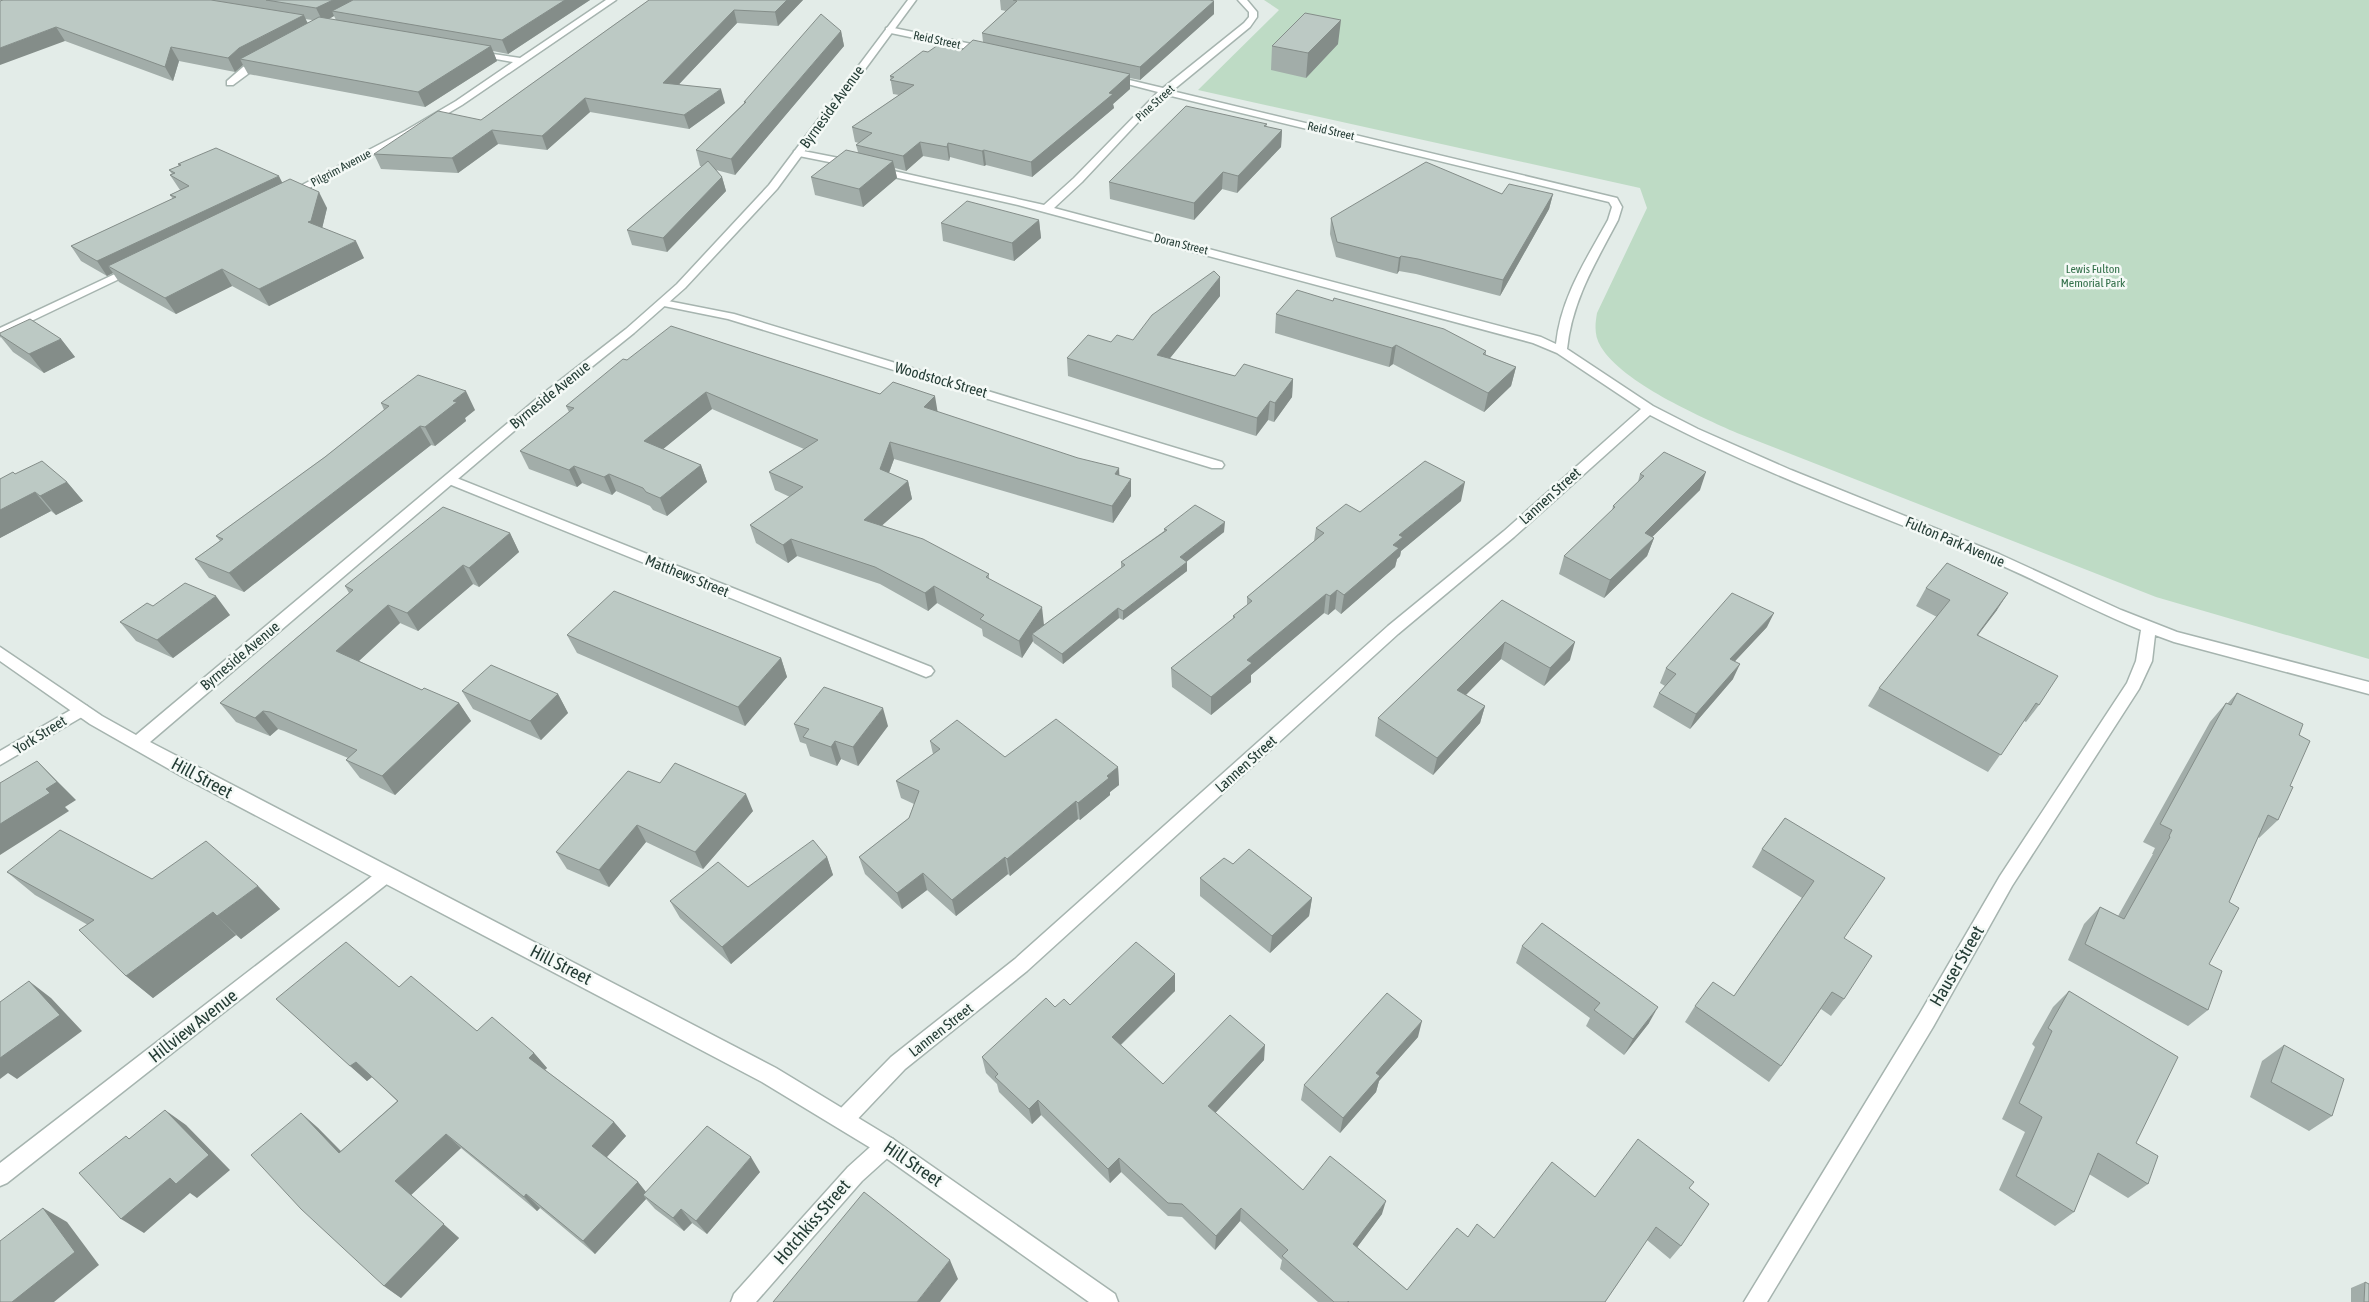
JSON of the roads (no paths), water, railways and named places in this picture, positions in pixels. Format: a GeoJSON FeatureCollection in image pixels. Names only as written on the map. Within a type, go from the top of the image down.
{"type":"FeatureCollection","features":[{"type":"Feature","properties":{"kind":"street","name":"Pilgrim Avenue"},"geometry":{"type":"LineString","coordinates":[[277,201],[429,121],[612,0]]}},
{"type":"Feature","properties":{"kind":"street","name":"Byrneside Avenue"},"geometry":{"type":"LineString","coordinates":[[138,743],[448,479],[663,303],[755,208],[912,0]]}},
{"type":"Feature","properties":{"kind":"street","name":"Pine Street"},"geometry":{"type":"LineString","coordinates":[[1046,209],[1166,91],[1248,25],[1252,12],[1242,0]]}},
{"type":"Feature","properties":{"kind":"street","name":"Reid Street"},"geometry":{"type":"LineString","coordinates":[[889,30],[995,52]]}},
{"type":"Feature","properties":{"kind":"street"},"geometry":{"type":"LineString","coordinates":[[466,51],[522,61]]}},
{"type":"Feature","properties":{"kind":"street"},"geometry":{"type":"LineString","coordinates":[[230,83],[246,69],[276,52]]}},
{"type":"Feature","properties":{"kind":"street","name":"Reid Street"},"geometry":{"type":"LineString","coordinates":[[1104,76],[1613,200],[1616,207],[1612,220],[1569,302],[1563,324],[1561,350]]}},
{"type":"Feature","properties":{"kind":"street","name":"Doran Street"},"geometry":{"type":"LineString","coordinates":[[798,153],[826,157],[1046,209],[1200,249],[1400,305],[1526,337],[1561,350]]}},
{"type":"Feature","properties":{"kind":"street"},"geometry":{"type":"LineString","coordinates":[[0,332],[145,263]]}},
{"type":"Feature","properties":{"kind":"street","name":"Woodstock Street"},"geometry":{"type":"LineString","coordinates":[[663,303],[730,316],[1217,465]]}},
{"type":"Feature","properties":{"kind":"street","name":"Fulton Park Avenue"},"geometry":{"type":"LineString","coordinates":[[1561,350],[1649,408],[1734,451],[1994,557],[2149,628],[2206,647],[2369,688]]}},
{"type":"Feature","properties":{"kind":"street","name":"Lannen Street"},"geometry":{"type":"LineString","coordinates":[[844,1119],[898,1064],[1022,965],[1393,630],[1508,534],[1649,408]]}},
{"type":"Feature","properties":{"kind":"street","name":"Matthews Street"},"geometry":{"type":"LineString","coordinates":[[448,479],[563,527],[926,671]]}},
{"type":"Feature","properties":{"kind":"street","name":"Hauser Street"},"geometry":{"type":"LineString","coordinates":[[1756,1302],[1926,1021],[2006,881],[2134,686],[2144,661],[2149,628]]}},
{"type":"Feature","properties":{"kind":"street","name":"Hill Street"},"geometry":{"type":"LineString","coordinates":[[0,653],[81,710],[138,743],[386,875],[713,1044],[844,1119],[886,1146],[1107,1302]]}},
{"type":"Feature","properties":{"kind":"street","name":"York Street"},"geometry":{"type":"LineString","coordinates":[[0,760],[81,710]]}},
{"type":"Feature","properties":{"kind":"street","name":"Hillview Avenue"},"geometry":{"type":"LineString","coordinates":[[0,1176],[386,875]]}},
{"type":"Feature","properties":{"kind":"street","name":"Hotchkiss Street"},"geometry":{"type":"LineString","coordinates":[[742,1302],[837,1193],[886,1146]]}},
{"type":"Feature","properties":{"kind":"park label","name":"Lewis Fulton Memorial Park"},"geometry":{"type":"Point","coordinates":[2093,276]}}]}
